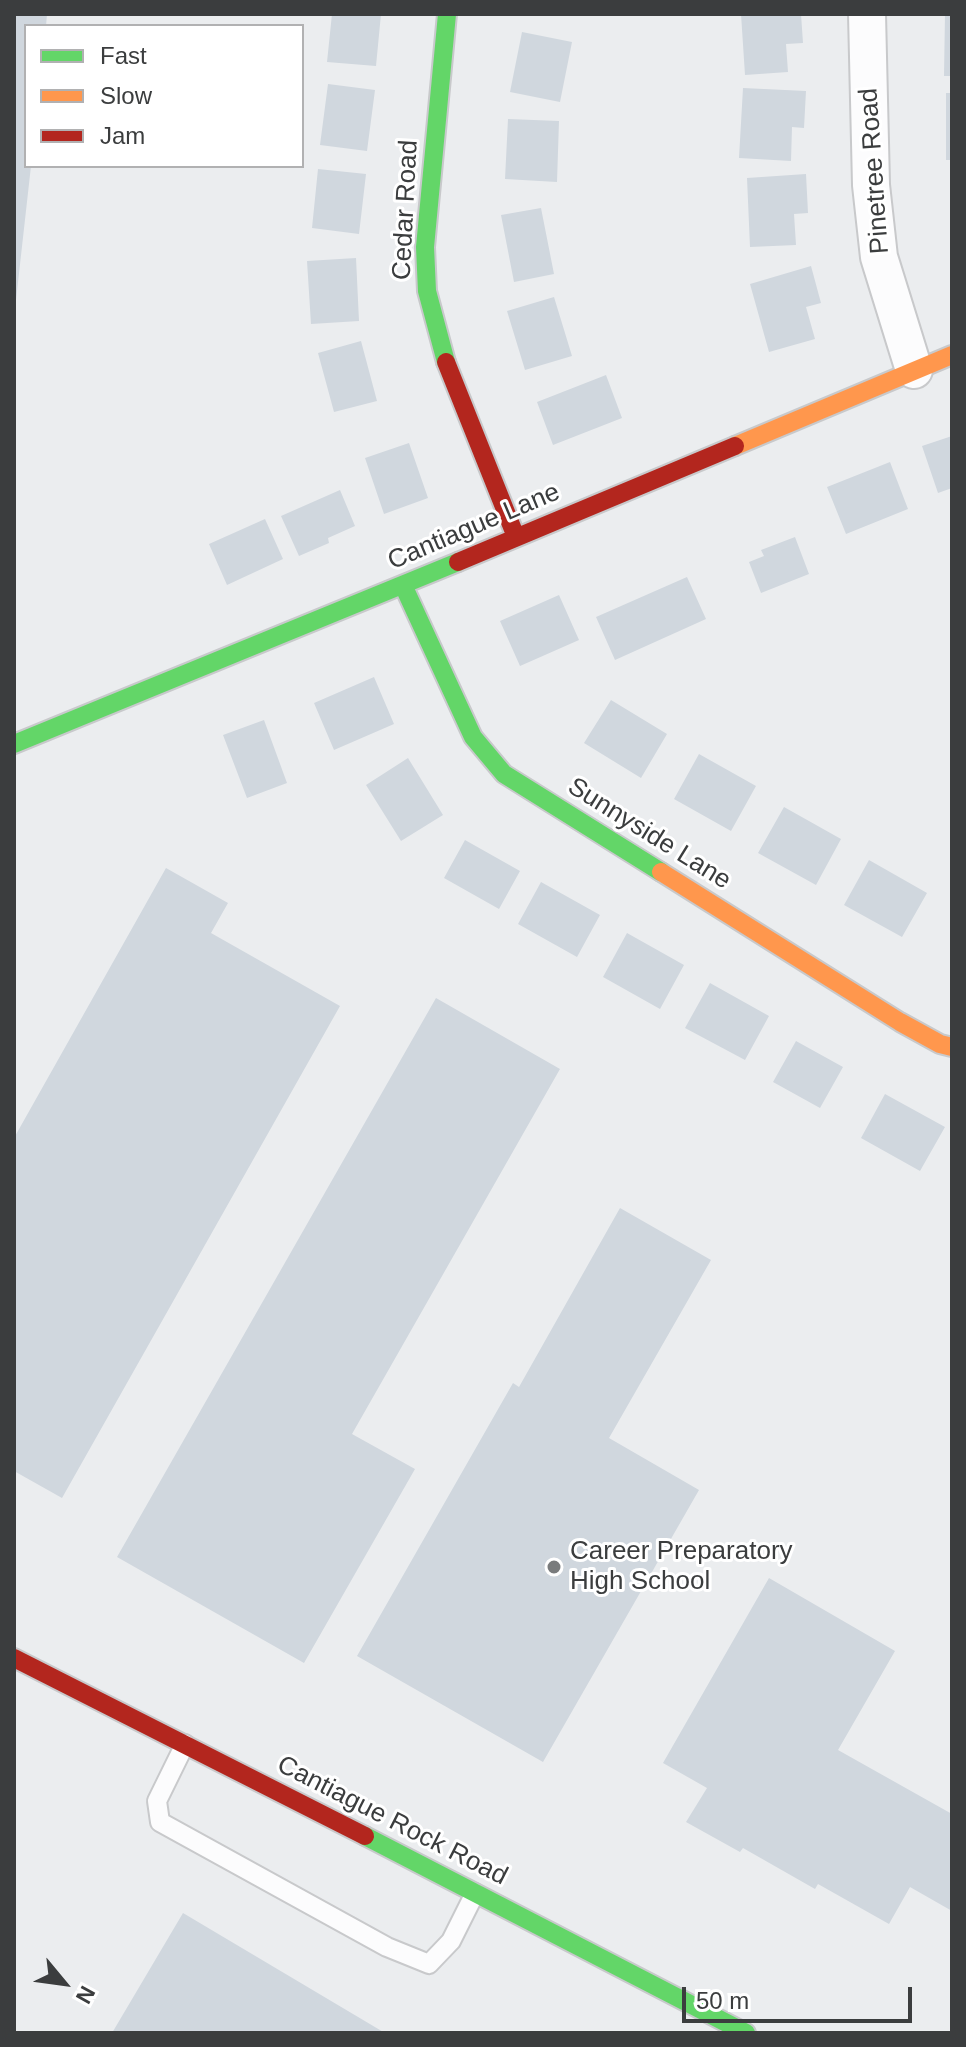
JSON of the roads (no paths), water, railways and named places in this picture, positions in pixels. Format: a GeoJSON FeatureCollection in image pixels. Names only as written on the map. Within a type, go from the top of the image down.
{"type":"FeatureCollection","features":[{"type":"Feature","properties":{"kind":"street","name":"Cedar Road"},"geometry":{"type":"LineString","coordinates":[[447,14],[425,247],[427,291],[441,350],[516,537]]}},
{"type":"Feature","properties":{"kind":"street","name":"Pinetree Road"},"geometry":{"type":"LineString","coordinates":[[867,14],[871,185],[879,257],[914,370]]}},
{"type":"Feature","properties":{"kind":"street","name":"Cantiague Lane"},"geometry":{"type":"LineString","coordinates":[[14,744],[952,355]]}},
{"type":"Feature","properties":{"kind":"street","name":"Sunnyside Lane"},"geometry":{"type":"LineString","coordinates":[[403,585],[473,737],[504,774],[900,1022],[940,1044],[952,1047]]}},
{"type":"Feature","properties":{"kind":"street","name":"Cantiague Rock Road"},"geometry":{"type":"LineString","coordinates":[[14,1658],[746,2033]]}},
{"type":"Feature","properties":{"kind":"lane"},"geometry":{"type":"LineString","coordinates":[[185,1744],[157,1801],[160,1822],[387,1947],[429,1964],[451,1941],[475,1893]]}},
{"type":"Feature","properties":{"kind":"place","name":"Career Preparatory High School"},"geometry":{"type":"Point","coordinates":[554,1567]}}]}
